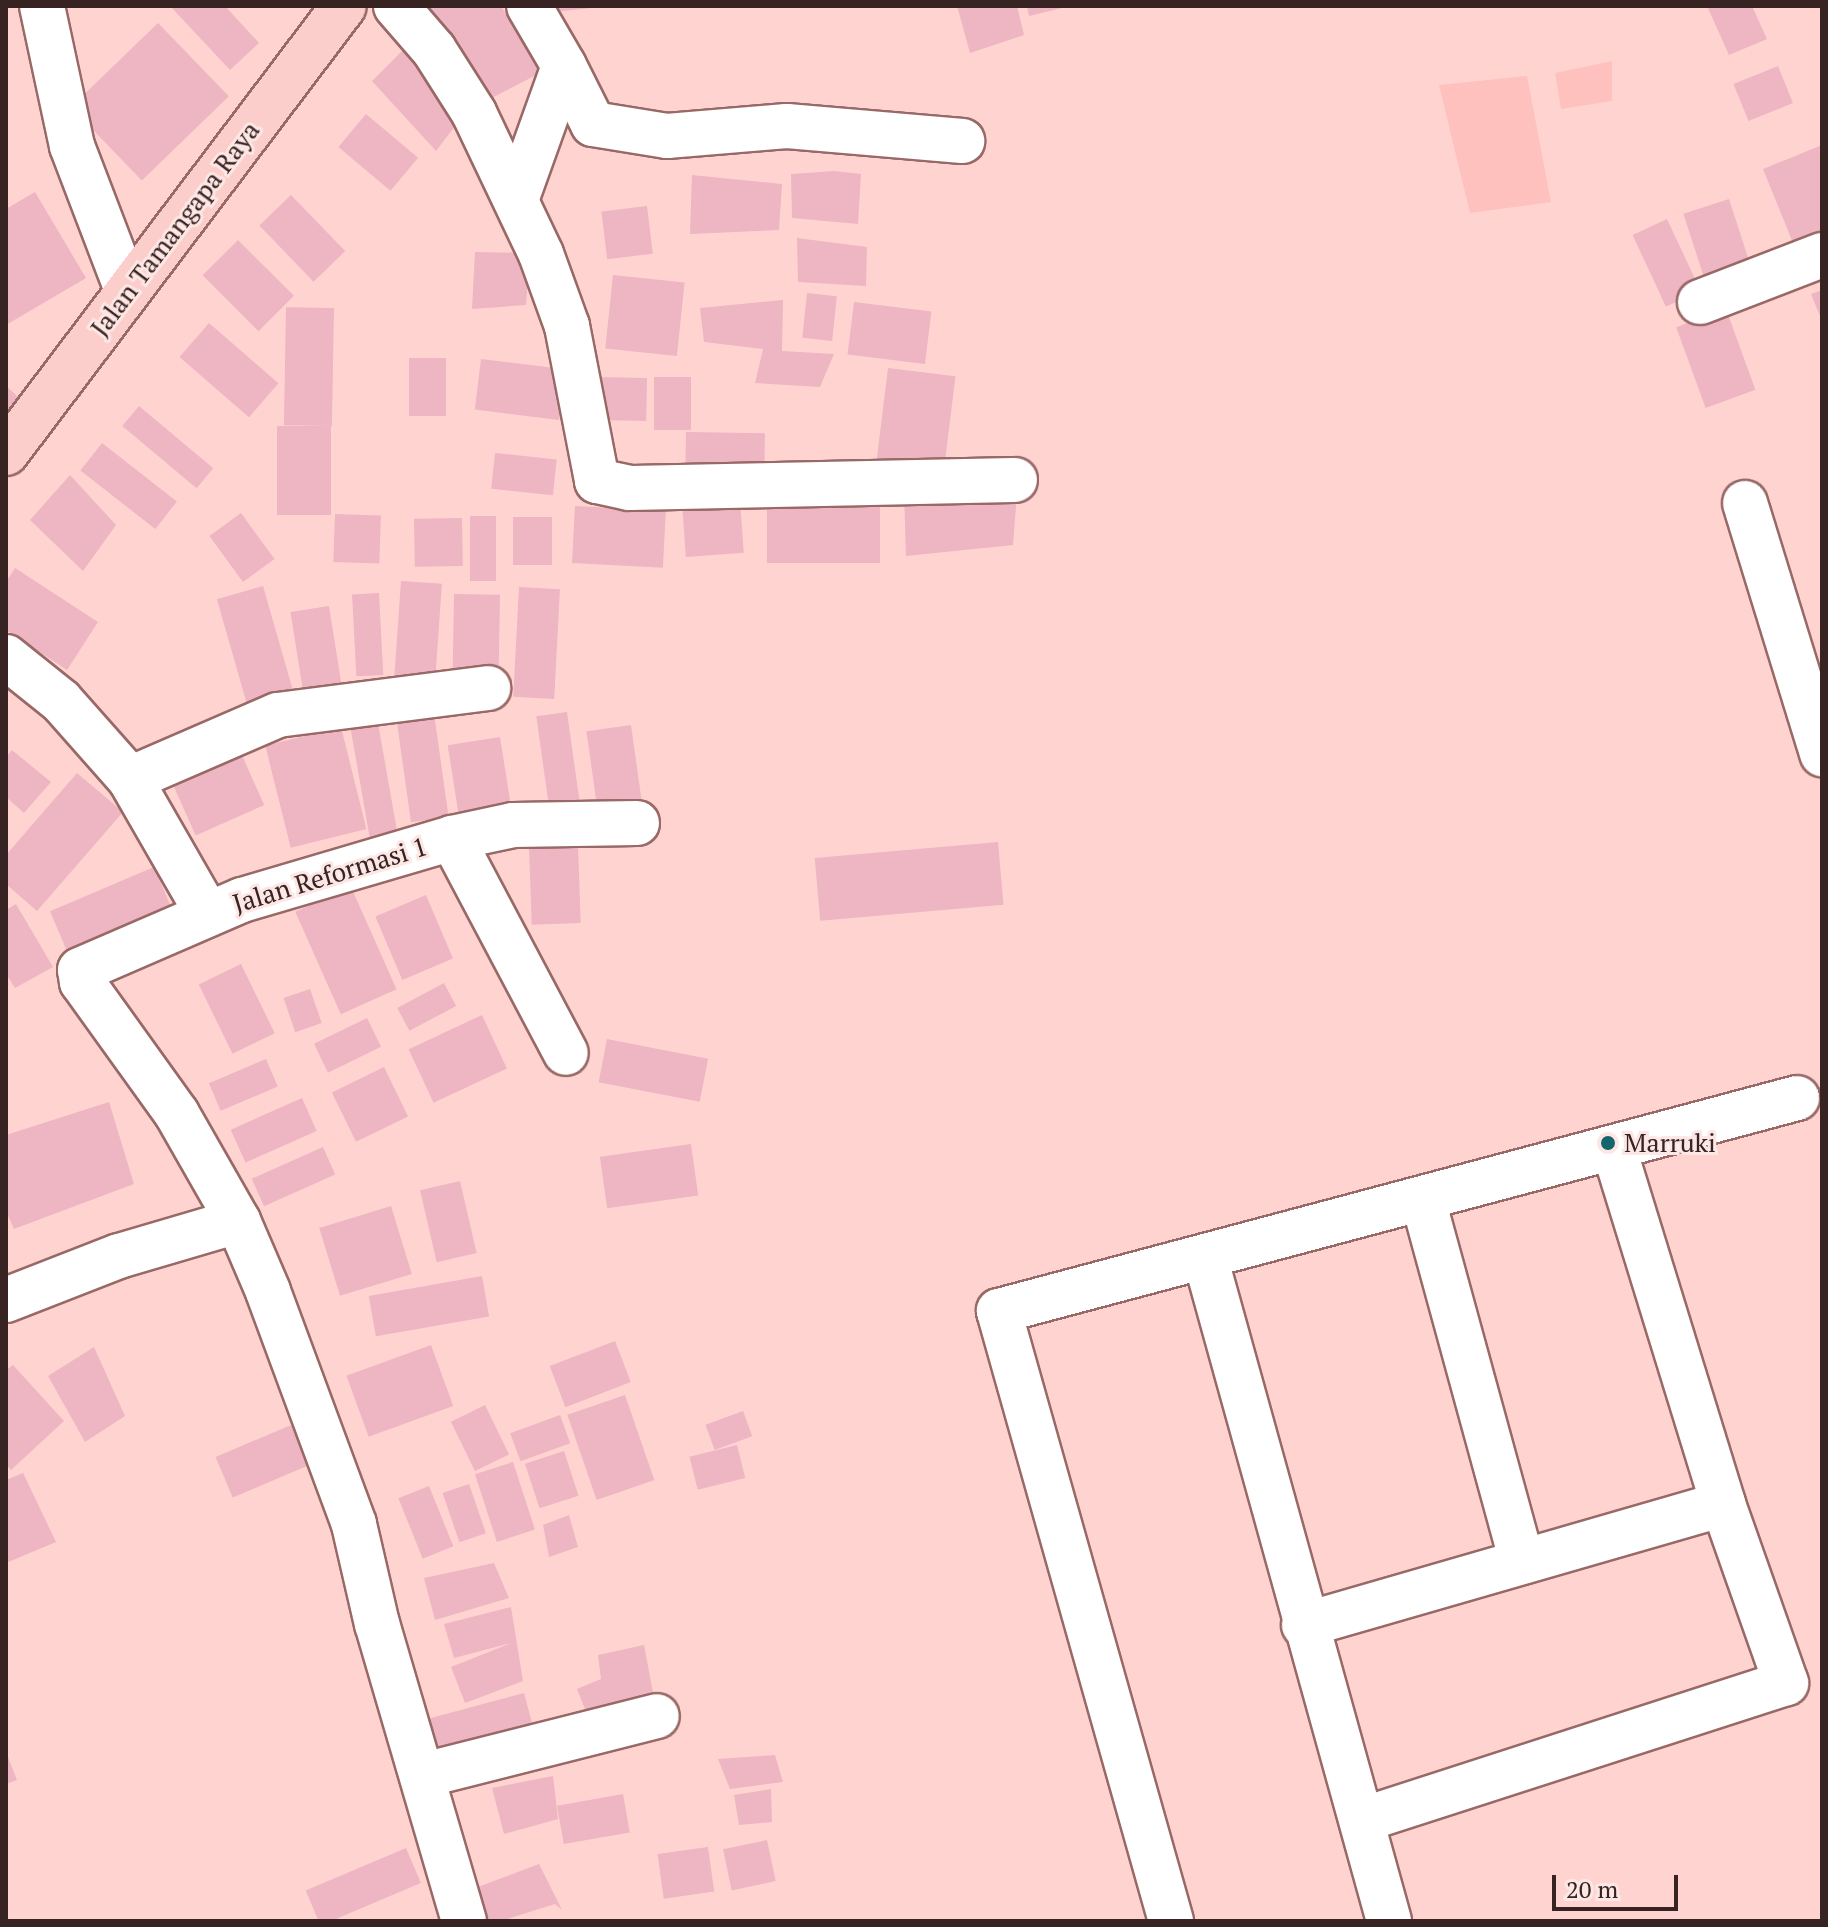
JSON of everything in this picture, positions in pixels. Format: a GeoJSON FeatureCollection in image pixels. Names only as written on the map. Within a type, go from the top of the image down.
{"type":"FeatureCollection","features":[{"type":"Feature","properties":{"kind":"main road","name":"Jalan Tamangapa Raya"},"geometry":{"type":"LineString","coordinates":[[6,453],[344,6]]}},
{"type":"Feature","properties":{"kind":"street"},"geometry":{"type":"LineString","coordinates":[[42,6],[72,146],[127,290]]}},
{"type":"Feature","properties":{"kind":"street"},"geometry":{"type":"LineString","coordinates":[[396,6],[434,50],[474,113],[516,200],[567,326],[597,481],[629,488],[1015,480]]}},
{"type":"Feature","properties":{"kind":"street"},"geometry":{"type":"LineString","coordinates":[[529,6],[593,124],[667,136],[787,126],[962,141]]}},
{"type":"Feature","properties":{"kind":"street"},"geometry":{"type":"LineString","coordinates":[[516,200],[564,66]]}},
{"type":"Feature","properties":{"kind":"street"},"geometry":{"type":"LineString","coordinates":[[1700,302],[1822,255]]}},
{"type":"Feature","properties":{"kind":"street"},"geometry":{"type":"LineString","coordinates":[[1745,503],[1822,754]]}},
{"type":"Feature","properties":{"kind":"street","name":"Jalan Reformasi 1"},"geometry":{"type":"LineString","coordinates":[[6,657],[61,701],[130,779],[207,913],[452,838],[513,825],[637,823]]}},
{"type":"Feature","properties":{"kind":"street"},"geometry":{"type":"LineString","coordinates":[[130,779],[278,715],[488,688]]}},
{"type":"Feature","properties":{"kind":"street"},"geometry":{"type":"LineString","coordinates":[[452,838],[566,1053]]}},
{"type":"Feature","properties":{"kind":"street"},"geometry":{"type":"LineString","coordinates":[[207,913],[90,963],[79,976],[170,1103],[238,1221],[354,1524],[377,1624],[424,1775],[464,1921]]}},
{"type":"Feature","properties":{"kind":"street"},"geometry":{"type":"LineString","coordinates":[[1171,1921],[999,1311],[1797,1098]]}},
{"type":"Feature","properties":{"kind":"street"},"geometry":{"type":"LineString","coordinates":[[1365,1819],[1786,1683],[1723,1504],[1614,1149]]}},
{"type":"Feature","properties":{"kind":"street"},"geometry":{"type":"LineString","coordinates":[[1423,1200],[1522,1562]]}},
{"type":"Feature","properties":{"kind":"street"},"geometry":{"type":"LineString","coordinates":[[6,1300],[119,1256],[238,1221]]}},
{"type":"Feature","properties":{"kind":"street"},"geometry":{"type":"LineString","coordinates":[[1205,1257],[1304,1625],[1365,1819],[1389,1921]]}},
{"type":"Feature","properties":{"kind":"street"},"geometry":{"type":"LineString","coordinates":[[1304,1625],[1723,1504]]}},
{"type":"Feature","properties":{"kind":"street"},"geometry":{"type":"LineString","coordinates":[[424,1775],[657,1716]]}},
{"type":"Feature","properties":{"kind":"shaded area"},"geometry":{"type":"Polygon","coordinates":[[[1612,61],[1612,101],[1561,109],[1555,73],[1612,61]]]}},
{"type":"Feature","properties":{"kind":"shaded area"},"geometry":{"type":"Polygon","coordinates":[[[1527,76],[1551,202],[1470,213],[1439,85],[1527,76]]]}},
{"type":"Feature","properties":{"kind":"building"},"geometry":{"type":"Polygon","coordinates":[[[170,6],[225,6],[259,43],[230,70],[170,6]]]}},
{"type":"Feature","properties":{"kind":"building"},"geometry":{"type":"Polygon","coordinates":[[[420,6],[501,6],[544,71],[480,104],[420,6]]]}},
{"type":"Feature","properties":{"kind":"building"},"geometry":{"type":"Polygon","coordinates":[[[534,6],[592,6],[592,8],[535,14],[534,6]]]}},
{"type":"Feature","properties":{"kind":"building"},"geometry":{"type":"Polygon","coordinates":[[[957,6],[1017,6],[1024,35],[970,53],[957,6]]]}},
{"type":"Feature","properties":{"kind":"building"},"geometry":{"type":"Polygon","coordinates":[[[1027,6],[1065,6],[1066,7],[1029,16],[1027,6]]]}},
{"type":"Feature","properties":{"kind":"building"},"geometry":{"type":"Polygon","coordinates":[[[1707,6],[1752,6],[1767,39],[1729,55],[1707,6]]]}},
{"type":"Feature","properties":{"kind":"building"},"geometry":{"type":"Polygon","coordinates":[[[158,23],[229,96],[142,180],[71,107],[158,23]]]}},
{"type":"Feature","properties":{"kind":"building"},"geometry":{"type":"Polygon","coordinates":[[[415,38],[465,113],[436,151],[372,81],[415,38]]]}},
{"type":"Feature","properties":{"kind":"building"},"geometry":{"type":"Polygon","coordinates":[[[1778,66],[1793,103],[1748,121],[1733,84],[1778,66]]]}},
{"type":"Feature","properties":{"kind":"building"},"geometry":{"type":"Polygon","coordinates":[[[366,114],[418,158],[390,191],[338,147],[366,114]]]}},
{"type":"Feature","properties":{"kind":"building"},"geometry":{"type":"Polygon","coordinates":[[[1822,145],[1822,237],[1795,248],[1763,169],[1822,145]]]}},
{"type":"Feature","properties":{"kind":"building"},"geometry":{"type":"Polygon","coordinates":[[[834,171],[861,174],[858,224],[792,218],[791,174],[834,171]]]}},
{"type":"Feature","properties":{"kind":"building"},"geometry":{"type":"Polygon","coordinates":[[[692,175],[782,184],[779,230],[690,234],[692,175]]]}},
{"type":"Feature","properties":{"kind":"building"},"geometry":{"type":"Polygon","coordinates":[[[35,192],[86,278],[6,325],[6,209],[35,192]]]}},
{"type":"Feature","properties":{"kind":"building"},"geometry":{"type":"Polygon","coordinates":[[[291,195],[345,251],[314,282],[259,226],[291,195]]]}},
{"type":"Feature","properties":{"kind":"building"},"geometry":{"type":"Polygon","coordinates":[[[1729,199],[1749,262],[1704,277],[1683,214],[1729,199]]]}},
{"type":"Feature","properties":{"kind":"building"},"geometry":{"type":"Polygon","coordinates":[[[647,206],[653,254],[607,259],[601,212],[647,206]]]}},
{"type":"Feature","properties":{"kind":"building"},"geometry":{"type":"Polygon","coordinates":[[[1667,219],[1700,291],[1666,307],[1633,235],[1667,219]]]}},
{"type":"Feature","properties":{"kind":"building"},"geometry":{"type":"Polygon","coordinates":[[[797,238],[867,247],[866,286],[798,282],[797,238]]]}},
{"type":"Feature","properties":{"kind":"building"},"geometry":{"type":"Polygon","coordinates":[[[238,240],[294,296],[259,331],[203,275],[238,240]]]}},
{"type":"Feature","properties":{"kind":"building"},"geometry":{"type":"Polygon","coordinates":[[[475,252],[530,253],[526,305],[472,309],[475,252]]]}},
{"type":"Feature","properties":{"kind":"building"},"geometry":{"type":"Polygon","coordinates":[[[613,275],[685,283],[677,356],[605,349],[613,275]]]}},
{"type":"Feature","properties":{"kind":"building"},"geometry":{"type":"Polygon","coordinates":[[[1822,290],[1822,321],[1811,294],[1822,290]]]}},
{"type":"Feature","properties":{"kind":"building"},"geometry":{"type":"Polygon","coordinates":[[[807,293],[837,296],[832,341],[802,338],[807,293]]]}},
{"type":"Feature","properties":{"kind":"building"},"geometry":{"type":"Polygon","coordinates":[[[783,300],[782,351],[834,354],[820,387],[755,383],[763,349],[704,342],[700,308],[783,300]]]}},
{"type":"Feature","properties":{"kind":"building"},"geometry":{"type":"Polygon","coordinates":[[[854,302],[931,312],[925,364],[848,355],[854,302]]]}},
{"type":"Feature","properties":{"kind":"building"},"geometry":{"type":"Polygon","coordinates":[[[286,307],[334,308],[332,426],[284,425],[286,307]]]}},
{"type":"Feature","properties":{"kind":"building"},"geometry":{"type":"Polygon","coordinates":[[[1726,309],[1755,390],[1706,408],[1676,327],[1726,309]]]}},
{"type":"Feature","properties":{"kind":"building"},"geometry":{"type":"Polygon","coordinates":[[[209,323],[278,383],[249,417],[179,357],[209,323]]]}},
{"type":"Feature","properties":{"kind":"building"},"geometry":{"type":"Polygon","coordinates":[[[409,358],[446,358],[446,416],[409,416],[409,358]]]}},
{"type":"Feature","properties":{"kind":"building"},"geometry":{"type":"Polygon","coordinates":[[[481,359],[565,369],[559,420],[475,410],[481,359]]]}},
{"type":"Feature","properties":{"kind":"building"},"geometry":{"type":"Polygon","coordinates":[[[888,368],[955,376],[944,467],[877,458],[888,368]]]}},
{"type":"Feature","properties":{"kind":"building"},"geometry":{"type":"Polygon","coordinates":[[[596,377],[647,378],[646,421],[595,420],[596,377]]]}},
{"type":"Feature","properties":{"kind":"building"},"geometry":{"type":"Polygon","coordinates":[[[654,377],[691,377],[691,430],[654,430],[654,377]]]}},
{"type":"Feature","properties":{"kind":"building"},"geometry":{"type":"Polygon","coordinates":[[[6,386],[26,404],[6,422],[6,386]]]}},
{"type":"Feature","properties":{"kind":"building"},"geometry":{"type":"Polygon","coordinates":[[[139,406],[213,468],[197,488],[122,426],[139,406]]]}},
{"type":"Feature","properties":{"kind":"building"},"geometry":{"type":"Polygon","coordinates":[[[277,426],[331,426],[331,515],[277,515],[277,426]]]}},
{"type":"Feature","properties":{"kind":"building"},"geometry":{"type":"Polygon","coordinates":[[[686,432],[765,433],[764,480],[685,479],[686,432]]]}},
{"type":"Feature","properties":{"kind":"building"},"geometry":{"type":"Polygon","coordinates":[[[102,443],[177,501],[155,529],[80,471],[102,443]]]}},
{"type":"Feature","properties":{"kind":"building"},"geometry":{"type":"Polygon","coordinates":[[[495,453],[557,459],[553,495],[491,489],[495,453]]]}},
{"type":"Feature","properties":{"kind":"building"},"geometry":{"type":"Polygon","coordinates":[[[70,475],[116,525],[83,571],[30,520],[70,475]]]}},
{"type":"Feature","properties":{"kind":"building"},"geometry":{"type":"Polygon","coordinates":[[[904,493],[1017,494],[1013,545],[906,556],[904,493]]]}},
{"type":"Feature","properties":{"kind":"building"},"geometry":{"type":"Polygon","coordinates":[[[767,496],[880,496],[880,563],[767,563],[767,496]]]}},
{"type":"Feature","properties":{"kind":"building"},"geometry":{"type":"Polygon","coordinates":[[[740,500],[744,553],[686,557],[682,504],[740,500]]]}},
{"type":"Feature","properties":{"kind":"building"},"geometry":{"type":"Polygon","coordinates":[[[575,506],[666,511],[663,568],[572,563],[575,506]]]}},
{"type":"Feature","properties":{"kind":"building"},"geometry":{"type":"Polygon","coordinates":[[[241,513],[275,559],[243,582],[209,536],[241,513]]]}},
{"type":"Feature","properties":{"kind":"building"},"geometry":{"type":"Polygon","coordinates":[[[335,514],[381,516],[379,564],[333,562],[335,514]]]}},
{"type":"Feature","properties":{"kind":"building"},"geometry":{"type":"Polygon","coordinates":[[[470,516],[496,516],[496,581],[470,581],[470,516]]]}},
{"type":"Feature","properties":{"kind":"building"},"geometry":{"type":"Polygon","coordinates":[[[513,517],[552,517],[552,565],[513,565],[513,517]]]}},
{"type":"Feature","properties":{"kind":"building"},"geometry":{"type":"Polygon","coordinates":[[[462,518],[463,566],[415,567],[414,519],[462,518]]]}},
{"type":"Feature","properties":{"kind":"building"},"geometry":{"type":"Polygon","coordinates":[[[15,568],[98,622],[67,670],[6,630],[6,582],[15,568]]]}},
{"type":"Feature","properties":{"kind":"building"},"geometry":{"type":"Polygon","coordinates":[[[401,581],[442,584],[435,680],[394,677],[401,581]]]}},
{"type":"Feature","properties":{"kind":"building"},"geometry":{"type":"Polygon","coordinates":[[[263,586],[295,698],[249,711],[217,599],[263,586]]]}},
{"type":"Feature","properties":{"kind":"building"},"geometry":{"type":"Polygon","coordinates":[[[519,587],[560,589],[554,699],[513,697],[519,587]]]}},
{"type":"Feature","properties":{"kind":"building"},"geometry":{"type":"Polygon","coordinates":[[[379,593],[383,675],[356,676],[352,594],[379,593]]]}},
{"type":"Feature","properties":{"kind":"building"},"geometry":{"type":"Polygon","coordinates":[[[454,594],[500,595],[499,678],[453,677],[454,594]]]}},
{"type":"Feature","properties":{"kind":"building"},"geometry":{"type":"Polygon","coordinates":[[[329,606],[342,685],[303,691],[290,612],[329,606]]]}},
{"type":"Feature","properties":{"kind":"building"},"geometry":{"type":"Polygon","coordinates":[[[567,712],[581,810],[550,814],[536,716],[567,712]]]}},
{"type":"Feature","properties":{"kind":"building"},"geometry":{"type":"Polygon","coordinates":[[[434,713],[449,817],[411,822],[396,718],[434,713]]]}},
{"type":"Feature","properties":{"kind":"building"},"geometry":{"type":"Polygon","coordinates":[[[378,723],[398,835],[370,840],[350,728],[378,723]]]}},
{"type":"Feature","properties":{"kind":"building"},"geometry":{"type":"Polygon","coordinates":[[[631,725],[642,800],[597,807],[586,731],[631,725]]]}},
{"type":"Feature","properties":{"kind":"building"},"geometry":{"type":"Polygon","coordinates":[[[341,727],[366,829],[291,848],[265,746],[341,727]]]}},
{"type":"Feature","properties":{"kind":"building"},"geometry":{"type":"Polygon","coordinates":[[[500,737],[511,809],[459,817],[448,745],[500,737]]]}},
{"type":"Feature","properties":{"kind":"building"},"geometry":{"type":"Polygon","coordinates":[[[12,750],[51,782],[24,813],[6,797],[6,757],[12,750]]]}},
{"type":"Feature","properties":{"kind":"building"},"geometry":{"type":"Polygon","coordinates":[[[241,753],[264,805],[196,836],[172,784],[241,753]]]}},
{"type":"Feature","properties":{"kind":"building"},"geometry":{"type":"Polygon","coordinates":[[[77,773],[123,812],[37,911],[6,884],[6,855],[77,773]]]}},
{"type":"Feature","properties":{"kind":"building"},"geometry":{"type":"Polygon","coordinates":[[[998,842],[1003,905],[820,921],[815,858],[998,842]]]}},
{"type":"Feature","properties":{"kind":"building"},"geometry":{"type":"Polygon","coordinates":[[[578,846],[581,923],[532,925],[529,848],[578,846]]]}},
{"type":"Feature","properties":{"kind":"building"},"geometry":{"type":"Polygon","coordinates":[[[154,867],[174,915],[70,959],[50,911],[154,867]]]}},
{"type":"Feature","properties":{"kind":"building"},"geometry":{"type":"Polygon","coordinates":[[[351,887],[397,989],[341,1014],[295,912],[351,887]]]}},
{"type":"Feature","properties":{"kind":"building"},"geometry":{"type":"Polygon","coordinates":[[[426,895],[453,959],[402,980],[375,916],[426,895]]]}},
{"type":"Feature","properties":{"kind":"building"},"geometry":{"type":"Polygon","coordinates":[[[16,904],[53,967],[15,988],[6,974],[6,910],[16,904]]]}},
{"type":"Feature","properties":{"kind":"building"},"geometry":{"type":"Polygon","coordinates":[[[241,964],[275,1033],[233,1054],[199,985],[241,964]]]}},
{"type":"Feature","properties":{"kind":"building"},"geometry":{"type":"Polygon","coordinates":[[[444,983],[456,1006],[409,1031],[397,1008],[444,983]]]}},
{"type":"Feature","properties":{"kind":"building"},"geometry":{"type":"Polygon","coordinates":[[[310,989],[322,1023],[295,1032],[284,998],[310,989]]]}},
{"type":"Feature","properties":{"kind":"building"},"geometry":{"type":"Polygon","coordinates":[[[482,1015],[507,1068],[434,1103],[409,1049],[482,1015]]]}},
{"type":"Feature","properties":{"kind":"building"},"geometry":{"type":"Polygon","coordinates":[[[367,1018],[381,1047],[328,1073],[314,1044],[367,1018]]]}},
{"type":"Feature","properties":{"kind":"building"},"geometry":{"type":"Polygon","coordinates":[[[607,1039],[708,1059],[700,1102],[599,1082],[607,1039]]]}},
{"type":"Feature","properties":{"kind":"building"},"geometry":{"type":"Polygon","coordinates":[[[266,1059],[278,1087],[221,1111],[209,1083],[266,1059]]]}},
{"type":"Feature","properties":{"kind":"building"},"geometry":{"type":"Polygon","coordinates":[[[384,1067],[408,1116],[356,1142],[332,1092],[384,1067]]]}},
{"type":"Feature","properties":{"kind":"building"},"geometry":{"type":"Polygon","coordinates":[[[302,1098],[317,1131],[245,1163],[231,1130],[302,1098]]]}},
{"type":"Feature","properties":{"kind":"building"},"geometry":{"type":"Polygon","coordinates":[[[109,1102],[134,1184],[14,1229],[6,1211],[6,1135],[109,1102]]]}},
{"type":"Feature","properties":{"kind":"building"},"geometry":{"type":"Polygon","coordinates":[[[691,1144],[698,1195],[607,1208],[600,1157],[691,1144]]]}},
{"type":"Feature","properties":{"kind":"building"},"geometry":{"type":"Polygon","coordinates":[[[323,1147],[335,1174],[264,1206],[252,1179],[323,1147]]]}},
{"type":"Feature","properties":{"kind":"building"},"geometry":{"type":"Polygon","coordinates":[[[460,1181],[477,1253],[437,1262],[420,1190],[460,1181]]]}},
{"type":"Feature","properties":{"kind":"building"},"geometry":{"type":"Polygon","coordinates":[[[391,1206],[412,1274],[340,1296],[319,1228],[391,1206]]]}},
{"type":"Feature","properties":{"kind":"building"},"geometry":{"type":"Polygon","coordinates":[[[482,1276],[489,1316],[376,1336],[369,1296],[482,1276]]]}},
{"type":"Feature","properties":{"kind":"building"},"geometry":{"type":"Polygon","coordinates":[[[615,1341],[631,1382],[565,1407],[550,1366],[615,1341]]]}},
{"type":"Feature","properties":{"kind":"building"},"geometry":{"type":"Polygon","coordinates":[[[431,1345],[453,1406],[369,1437],[346,1376],[431,1345]]]}},
{"type":"Feature","properties":{"kind":"building"},"geometry":{"type":"Polygon","coordinates":[[[94,1347],[125,1416],[85,1442],[48,1376],[94,1347]]]}},
{"type":"Feature","properties":{"kind":"building"},"geometry":{"type":"Polygon","coordinates":[[[13,1365],[64,1421],[11,1470],[6,1464],[6,1370],[13,1365]]]}},
{"type":"Feature","properties":{"kind":"building"},"geometry":{"type":"Polygon","coordinates":[[[625,1395],[654,1480],[597,1500],[567,1415],[625,1395]]]}},
{"type":"Feature","properties":{"kind":"building"},"geometry":{"type":"Polygon","coordinates":[[[485,1405],[509,1454],[475,1471],[451,1422],[485,1405]]]}},
{"type":"Feature","properties":{"kind":"building"},"geometry":{"type":"Polygon","coordinates":[[[743,1411],[752,1436],[715,1450],[705,1425],[743,1411]]]}},
{"type":"Feature","properties":{"kind":"building"},"geometry":{"type":"Polygon","coordinates":[[[560,1415],[570,1443],[520,1461],[510,1433],[560,1415]]]}},
{"type":"Feature","properties":{"kind":"building"},"geometry":{"type":"Polygon","coordinates":[[[291,1425],[308,1466],[233,1498],[216,1457],[291,1425]]]}},
{"type":"Feature","properties":{"kind":"building"},"geometry":{"type":"Polygon","coordinates":[[[737,1445],[745,1478],[698,1490],[689,1457],[737,1445]]]}},
{"type":"Feature","properties":{"kind":"building"},"geometry":{"type":"Polygon","coordinates":[[[564,1451],[579,1496],[540,1508],[525,1464],[564,1451]]]}},
{"type":"Feature","properties":{"kind":"building"},"geometry":{"type":"Polygon","coordinates":[[[513,1462],[535,1530],[497,1542],[475,1474],[513,1462]]]}},
{"type":"Feature","properties":{"kind":"building"},"geometry":{"type":"Polygon","coordinates":[[[23,1473],[56,1542],[6,1563],[6,1480],[23,1473]]]}},
{"type":"Feature","properties":{"kind":"building"},"geometry":{"type":"Polygon","coordinates":[[[469,1484],[486,1533],[459,1542],[443,1493],[469,1484]]]}},
{"type":"Feature","properties":{"kind":"building"},"geometry":{"type":"Polygon","coordinates":[[[429,1486],[453,1546],[423,1559],[398,1498],[429,1486]]]}},
{"type":"Feature","properties":{"kind":"building"},"geometry":{"type":"Polygon","coordinates":[[[569,1515],[578,1547],[549,1557],[543,1525],[569,1515]]]}},
{"type":"Feature","properties":{"kind":"building"},"geometry":{"type":"Polygon","coordinates":[[[494,1563],[509,1598],[435,1620],[424,1578],[494,1563]]]}},
{"type":"Feature","properties":{"kind":"building"},"geometry":{"type":"Polygon","coordinates":[[[511,1607],[523,1681],[465,1703],[451,1667],[511,1643],[454,1658],[444,1624],[511,1607]]]}},
{"type":"Feature","properties":{"kind":"building"},"geometry":{"type":"Polygon","coordinates":[[[644,1645],[654,1698],[587,1714],[577,1689],[601,1679],[598,1655],[644,1645]]]}},
{"type":"Feature","properties":{"kind":"building"},"geometry":{"type":"Polygon","coordinates":[[[524,1693],[535,1734],[438,1759],[427,1719],[524,1693]]]}},
{"type":"Feature","properties":{"kind":"building"},"geometry":{"type":"Polygon","coordinates":[[[6,1752],[17,1780],[6,1784],[6,1752]]]}},
{"type":"Feature","properties":{"kind":"building"},"geometry":{"type":"Polygon","coordinates":[[[775,1755],[783,1782],[730,1789],[718,1759],[775,1755]]]}},
{"type":"Feature","properties":{"kind":"building"},"geometry":{"type":"Polygon","coordinates":[[[553,1776],[558,1819],[504,1834],[492,1788],[553,1776]]]}},
{"type":"Feature","properties":{"kind":"building"},"geometry":{"type":"Polygon","coordinates":[[[771,1789],[772,1822],[739,1825],[734,1795],[771,1789]]]}},
{"type":"Feature","properties":{"kind":"building"},"geometry":{"type":"Polygon","coordinates":[[[623,1794],[630,1832],[564,1844],[557,1806],[623,1794]]]}},
{"type":"Feature","properties":{"kind":"building"},"geometry":{"type":"Polygon","coordinates":[[[767,1840],[776,1881],[732,1890],[723,1849],[767,1840]]]}},
{"type":"Feature","properties":{"kind":"building"},"geometry":{"type":"Polygon","coordinates":[[[708,1847],[714,1892],[664,1899],[657,1854],[708,1847]]]}},
{"type":"Feature","properties":{"kind":"building"},"geometry":{"type":"Polygon","coordinates":[[[406,1848],[421,1883],[331,1921],[319,1921],[306,1891],[406,1848]]]}},
{"type":"Feature","properties":{"kind":"building"},"geometry":{"type":"Polygon","coordinates":[[[539,1864],[562,1910],[555,1904],[501,1921],[483,1921],[470,1890],[539,1864]]]}},
{"type":"Feature","properties":{"kind":"place","name":"Marruki"},"geometry":{"type":"Point","coordinates":[1608,1143]}}]}
